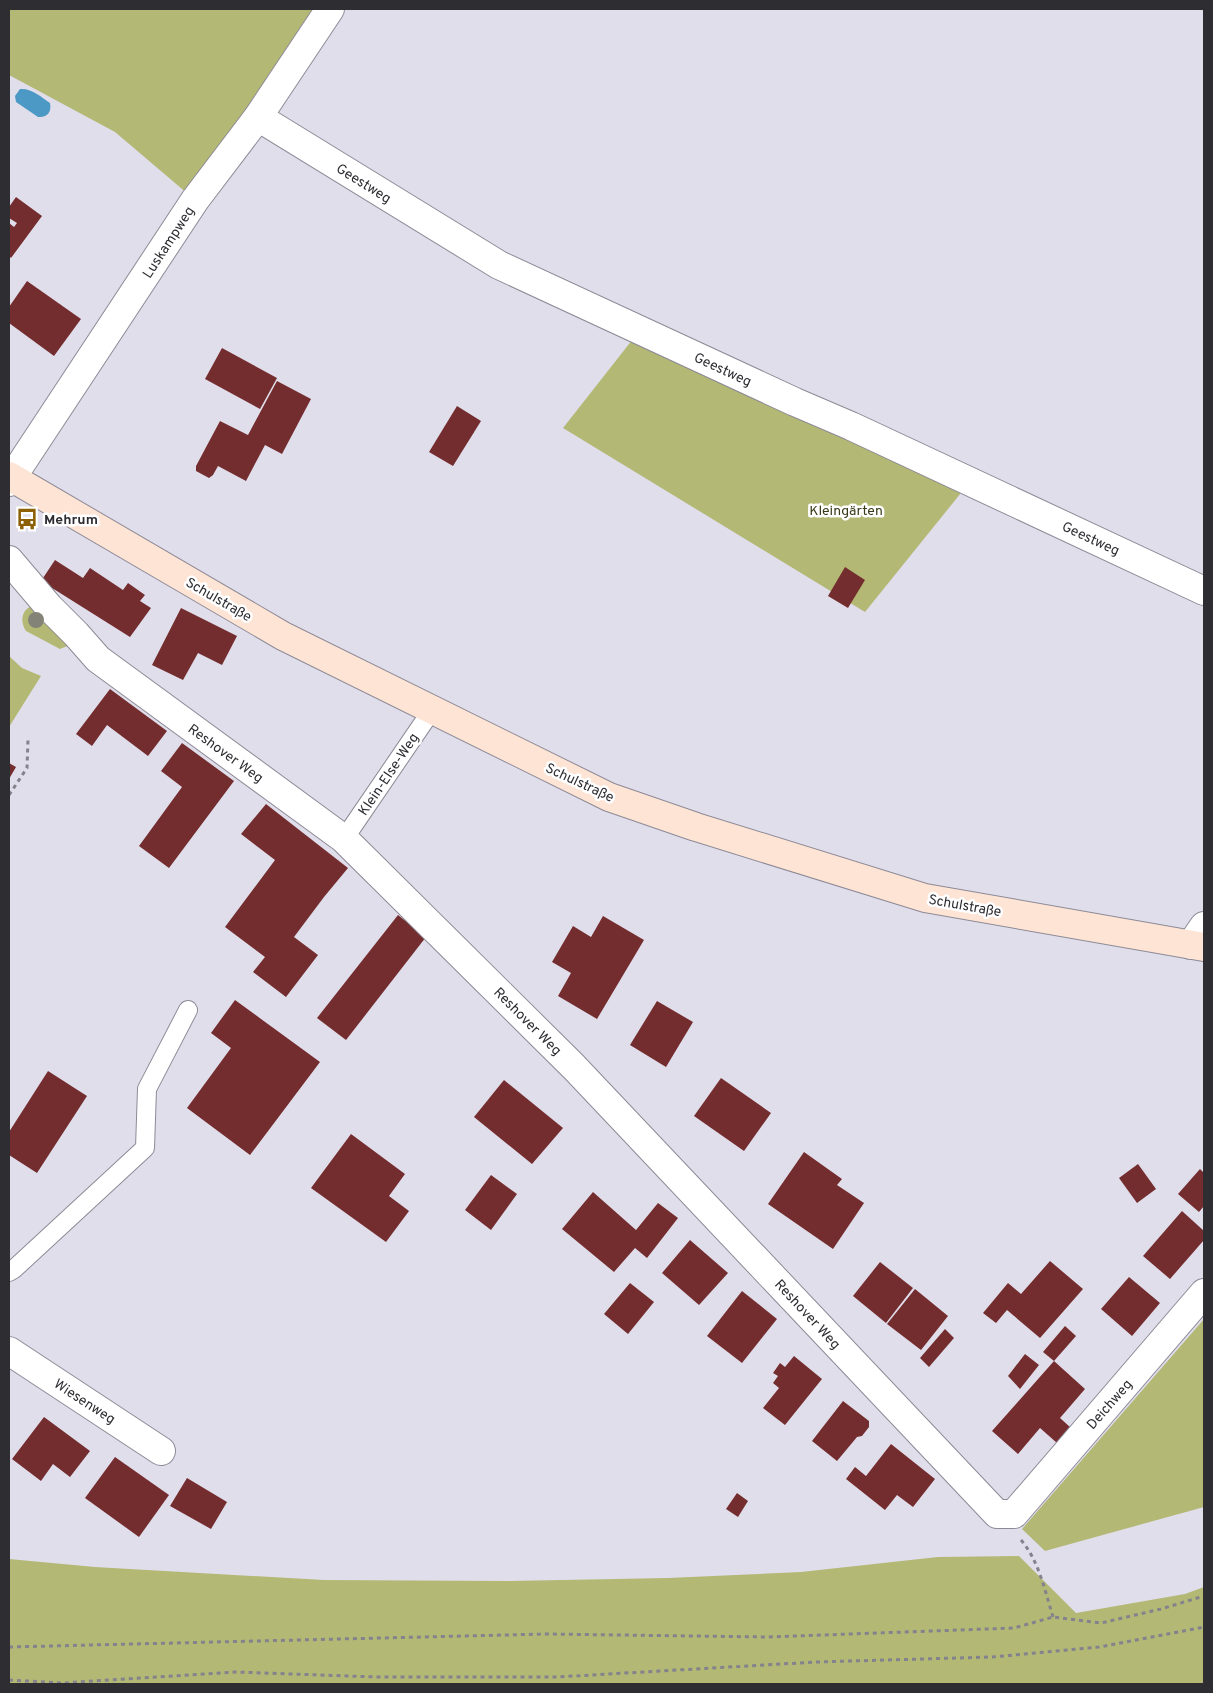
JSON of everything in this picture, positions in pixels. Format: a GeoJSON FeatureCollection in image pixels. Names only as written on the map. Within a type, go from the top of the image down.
{"type":"FeatureCollection","features":[{"type":"Feature","properties":{"kind":"main road","name":"Schulstraße"},"geometry":{"type":"LineString","coordinates":[[10,479],[283,636],[609,797],[744,842],[925,898],[1200,939]]}},
{"type":"Feature","properties":{"kind":"street","name":"Luskampweg"},"geometry":{"type":"LineString","coordinates":[[10,479],[195,200],[258,118],[330,9]]}},
{"type":"Feature","properties":{"kind":"street","name":"Geestweg"},"geometry":{"type":"LineString","coordinates":[[258,118],[500,266],[851,426],[1204,591]]}},
{"type":"Feature","properties":{"kind":"street","name":"Reshover Weg"},"geometry":{"type":"LineString","coordinates":[[9,560],[49,607],[98,659],[344,839],[574,1067],[1005,1514]]}},
{"type":"Feature","properties":{"kind":"street","name":"Deichweg"},"geometry":{"type":"LineString","coordinates":[[1005,1514],[1204,1293]]}},
{"type":"Feature","properties":{"kind":"street","name":"Wiesenweg"},"geometry":{"type":"LineString","coordinates":[[9,1351],[161,1450]]}},
{"type":"Feature","properties":{"kind":"lane","name":"Klein-Else-Weg"},"geometry":{"type":"LineString","coordinates":[[344,839],[432,710]]}},
{"type":"Feature","properties":{"kind":"lane"},"geometry":{"type":"LineString","coordinates":[[9,1272],[145,1148],[147,1089],[188,1010]]}},
{"type":"Feature","properties":{"kind":"path"},"geometry":{"type":"LineString","coordinates":[[9,795],[27,768],[28,740]]}},
{"type":"Feature","properties":{"kind":"path"},"geometry":{"type":"LineString","coordinates":[[1005,1514],[1028,1548],[1039,1573],[1053,1618]]}},
{"type":"Feature","properties":{"kind":"path"},"geometry":{"type":"LineString","coordinates":[[9,1647],[546,1634],[768,1637],[1014,1628],[1053,1618],[1101,1623],[1161,1609],[1204,1596]]}},
{"type":"Feature","properties":{"kind":"path"},"geometry":{"type":"LineString","coordinates":[[9,1680],[63,1683],[235,1672],[377,1677],[557,1677],[816,1662],[992,1657],[1099,1647],[1204,1627]]}},
{"type":"Feature","properties":{"kind":"green space"},"geometry":{"type":"Polygon","coordinates":[[[9,9],[330,9],[195,200],[115,132],[9,75],[9,9]]]}},
{"type":"Feature","properties":{"kind":"green space","name":"Kleingärten"},"geometry":{"type":"Polygon","coordinates":[[[640,330],[969,483],[865,612],[563,428],[640,330]]]}},
{"type":"Feature","properties":{"kind":"green space"},"geometry":{"type":"Polygon","coordinates":[[[34,605],[70,645],[60,649],[26,631],[22,619],[23,615],[27,609],[34,605]]]}},
{"type":"Feature","properties":{"kind":"green space"},"geometry":{"type":"Polygon","coordinates":[[[9,656],[22,668],[41,676],[9,727],[9,656]]]}},
{"type":"Feature","properties":{"kind":"green space"},"geometry":{"type":"Polygon","coordinates":[[[1204,1319],[1204,1507],[1045,1551],[1022,1529],[1204,1319]]]}},
{"type":"Feature","properties":{"kind":"green space"},"geometry":{"type":"Polygon","coordinates":[[[1019,1556],[1076,1613],[1185,1594],[1204,1587],[1204,1684],[9,1684],[9,1559],[95,1567],[324,1580],[509,1581],[668,1578],[801,1572],[938,1557],[1019,1556]]]}},
{"type":"Feature","properties":{"kind":"water"},"geometry":{"type":"Polygon","coordinates":[[[20,89],[32,91],[50,103],[48,114],[38,117],[16,102],[15,96],[20,89]]]}},
{"type":"Feature","properties":{"kind":"building"},"geometry":{"type":"Polygon","coordinates":[[[16,197],[42,216],[11,258],[9,256],[9,223],[14,227],[17,223],[9,218],[9,207],[16,197]]]}},
{"type":"Feature","properties":{"kind":"building"},"geometry":{"type":"Polygon","coordinates":[[[27,281],[81,319],[54,356],[9,323],[9,307],[27,281]]]}},
{"type":"Feature","properties":{"kind":"building"},"geometry":{"type":"Polygon","coordinates":[[[222,348],[277,378],[260,409],[205,379],[222,348]]]}},
{"type":"Feature","properties":{"kind":"building"},"geometry":{"type":"Polygon","coordinates":[[[277,381],[311,399],[282,454],[265,445],[246,481],[218,466],[209,478],[196,471],[196,466],[220,421],[248,435],[277,381]]]}},
{"type":"Feature","properties":{"kind":"building"},"geometry":{"type":"Polygon","coordinates":[[[457,406],[481,421],[453,466],[429,452],[457,406]]]}},
{"type":"Feature","properties":{"kind":"building"},"geometry":{"type":"Polygon","coordinates":[[[55,560],[83,578],[90,568],[123,590],[128,583],[145,595],[140,601],[151,608],[130,637],[41,581],[55,560]]]}},
{"type":"Feature","properties":{"kind":"building"},"geometry":{"type":"Polygon","coordinates":[[[845,567],[865,580],[848,608],[828,596],[845,567]]]}},
{"type":"Feature","properties":{"kind":"building"},"geometry":{"type":"Polygon","coordinates":[[[181,608],[237,636],[222,665],[198,653],[183,680],[152,665],[181,608]]]}},
{"type":"Feature","properties":{"kind":"building"},"geometry":{"type":"Polygon","coordinates":[[[110,689],[167,731],[148,756],[107,725],[92,746],[76,734],[110,689]]]}},
{"type":"Feature","properties":{"kind":"building"},"geometry":{"type":"Polygon","coordinates":[[[182,743],[234,781],[169,868],[139,846],[182,787],[161,771],[182,743]]]}},
{"type":"Feature","properties":{"kind":"building"},"geometry":{"type":"Polygon","coordinates":[[[9,763],[16,767],[9,779],[9,763]]]}},
{"type":"Feature","properties":{"kind":"building"},"geometry":{"type":"Polygon","coordinates":[[[266,804],[348,868],[294,937],[318,955],[286,997],[253,972],[265,957],[225,927],[275,860],[241,834],[266,804]]]}},
{"type":"Feature","properties":{"kind":"building"},"geometry":{"type":"Polygon","coordinates":[[[398,915],[426,937],[346,1040],[317,1018],[398,915]]]}},
{"type":"Feature","properties":{"kind":"building"},"geometry":{"type":"Polygon","coordinates":[[[603,916],[644,940],[597,1019],[558,996],[571,973],[552,962],[573,926],[591,937],[603,916]]]}},
{"type":"Feature","properties":{"kind":"building"},"geometry":{"type":"Polygon","coordinates":[[[235,1000],[320,1062],[250,1155],[187,1108],[231,1048],[211,1033],[235,1000]]]}},
{"type":"Feature","properties":{"kind":"building"},"geometry":{"type":"Polygon","coordinates":[[[657,1001],[693,1022],[666,1067],[630,1045],[657,1001]]]}},
{"type":"Feature","properties":{"kind":"building"},"geometry":{"type":"Polygon","coordinates":[[[48,1071],[87,1096],[37,1173],[9,1155],[9,1132],[48,1071]]]}},
{"type":"Feature","properties":{"kind":"building"},"geometry":{"type":"Polygon","coordinates":[[[721,1078],[771,1113],[744,1151],[694,1116],[721,1078]]]}},
{"type":"Feature","properties":{"kind":"building"},"geometry":{"type":"Polygon","coordinates":[[[504,1080],[563,1128],[532,1164],[474,1117],[504,1080]]]}},
{"type":"Feature","properties":{"kind":"building"},"geometry":{"type":"Polygon","coordinates":[[[351,1134],[405,1174],[389,1196],[409,1211],[386,1242],[311,1188],[351,1134]]]}},
{"type":"Feature","properties":{"kind":"building"},"geometry":{"type":"Polygon","coordinates":[[[804,1152],[842,1179],[837,1185],[864,1203],[833,1249],[768,1204],[804,1152]]]}},
{"type":"Feature","properties":{"kind":"building"},"geometry":{"type":"Polygon","coordinates":[[[1138,1164],[1156,1189],[1137,1203],[1119,1178],[1138,1164]]]}},
{"type":"Feature","properties":{"kind":"building"},"geometry":{"type":"Polygon","coordinates":[[[1200,1169],[1204,1173],[1204,1206],[1199,1212],[1178,1194],[1200,1169]]]}},
{"type":"Feature","properties":{"kind":"building"},"geometry":{"type":"Polygon","coordinates":[[[491,1175],[517,1194],[491,1230],[465,1210],[491,1175]]]}},
{"type":"Feature","properties":{"kind":"building"},"geometry":{"type":"Polygon","coordinates":[[[593,1192],[636,1230],[658,1203],[678,1218],[647,1258],[635,1248],[614,1272],[562,1229],[593,1192]]]}},
{"type":"Feature","properties":{"kind":"building"},"geometry":{"type":"Polygon","coordinates":[[[1182,1211],[1204,1231],[1204,1240],[1170,1279],[1143,1256],[1182,1211]]]}},
{"type":"Feature","properties":{"kind":"building"},"geometry":{"type":"Polygon","coordinates":[[[690,1240],[728,1273],[699,1305],[662,1273],[690,1240]]]}},
{"type":"Feature","properties":{"kind":"building"},"geometry":{"type":"Polygon","coordinates":[[[1050,1261],[1083,1289],[1040,1338],[1007,1310],[996,1323],[983,1313],[1008,1283],[1021,1294],[1050,1261]]]}},
{"type":"Feature","properties":{"kind":"building"},"geometry":{"type":"Polygon","coordinates":[[[880,1262],[913,1288],[886,1323],[853,1296],[880,1262]]]}},
{"type":"Feature","properties":{"kind":"building"},"geometry":{"type":"Polygon","coordinates":[[[1129,1277],[1160,1303],[1132,1336],[1101,1309],[1129,1277]]]}},
{"type":"Feature","properties":{"kind":"building"},"geometry":{"type":"Polygon","coordinates":[[[630,1283],[654,1302],[628,1334],[604,1314],[630,1283]]]}},
{"type":"Feature","properties":{"kind":"building"},"geometry":{"type":"Polygon","coordinates":[[[915,1289],[948,1316],[921,1350],[887,1324],[915,1289]]]}},
{"type":"Feature","properties":{"kind":"building"},"geometry":{"type":"Polygon","coordinates":[[[742,1291],[777,1319],[742,1363],[707,1336],[742,1291]]]}},
{"type":"Feature","properties":{"kind":"building"},"geometry":{"type":"Polygon","coordinates":[[[1065,1326],[1076,1336],[1054,1361],[1043,1352],[1065,1326]]]}},
{"type":"Feature","properties":{"kind":"building"},"geometry":{"type":"Polygon","coordinates":[[[945,1329],[954,1338],[929,1367],[920,1358],[945,1329]]]}},
{"type":"Feature","properties":{"kind":"building"},"geometry":{"type":"Polygon","coordinates":[[[1025,1354],[1039,1365],[1020,1389],[1008,1376],[1025,1354]]]}},
{"type":"Feature","properties":{"kind":"building"},"geometry":{"type":"Polygon","coordinates":[[[794,1356],[822,1379],[785,1425],[763,1408],[779,1388],[773,1383],[778,1376],[773,1373],[780,1363],[785,1367],[794,1356]]]}},
{"type":"Feature","properties":{"kind":"building"},"geometry":{"type":"Polygon","coordinates":[[[1054,1361],[1085,1389],[1060,1418],[1070,1427],[1057,1443],[1040,1428],[1018,1454],[992,1431],[1054,1361]]]}},
{"type":"Feature","properties":{"kind":"building"},"geometry":{"type":"Polygon","coordinates":[[[843,1401],[869,1421],[869,1427],[862,1436],[857,1437],[837,1461],[812,1441],[843,1401]]]}},
{"type":"Feature","properties":{"kind":"building"},"geometry":{"type":"Polygon","coordinates":[[[44,1417],[90,1451],[70,1477],[53,1464],[41,1481],[12,1459],[44,1417]]]}},
{"type":"Feature","properties":{"kind":"building"},"geometry":{"type":"Polygon","coordinates":[[[891,1444],[935,1479],[913,1507],[897,1495],[885,1510],[846,1479],[855,1467],[866,1476],[891,1444]]]}},
{"type":"Feature","properties":{"kind":"building"},"geometry":{"type":"Polygon","coordinates":[[[115,1457],[169,1495],[139,1537],[85,1498],[115,1457]]]}},
{"type":"Feature","properties":{"kind":"building"},"geometry":{"type":"Polygon","coordinates":[[[187,1478],[227,1502],[211,1529],[170,1506],[187,1478]]]}},
{"type":"Feature","properties":{"kind":"building"},"geometry":{"type":"Polygon","coordinates":[[[737,1493],[748,1501],[738,1517],[726,1509],[737,1493]]]}},
{"type":"Feature","properties":{"kind":"place","name":"Mehrum"},"geometry":{"type":"Point","coordinates":[27,519]}}]}
